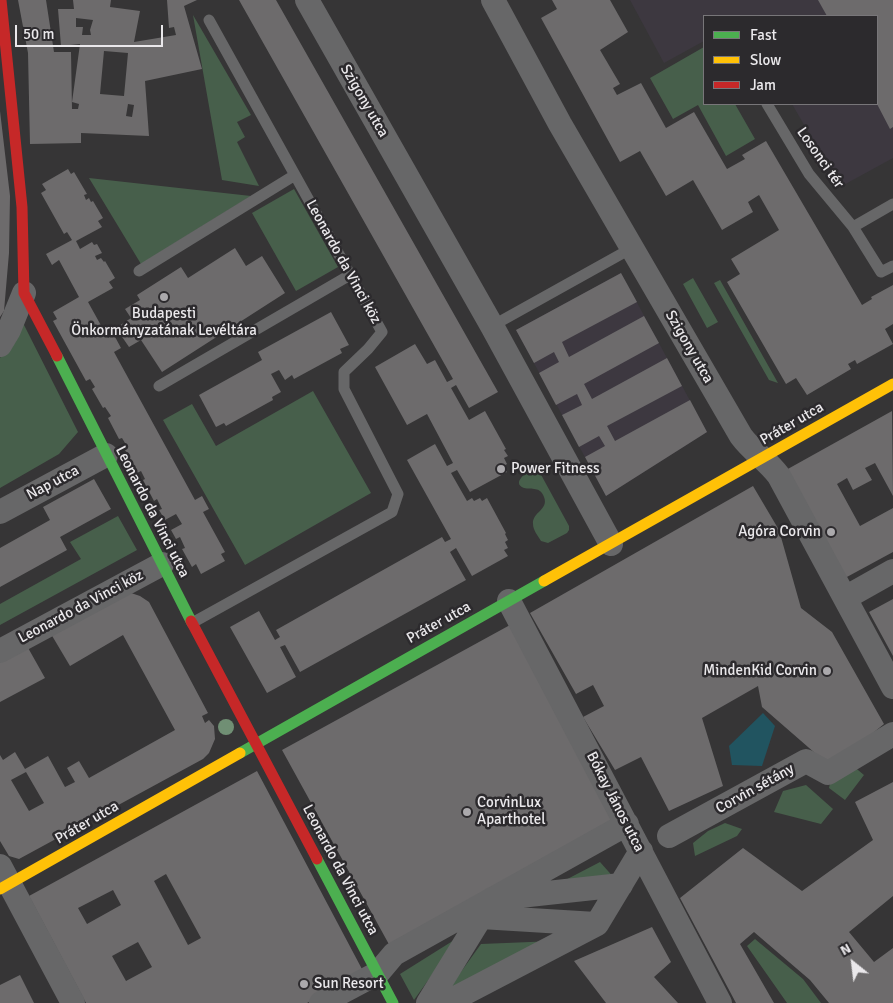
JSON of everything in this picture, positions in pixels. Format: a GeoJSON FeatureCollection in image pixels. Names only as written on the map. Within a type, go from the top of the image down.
{"type":"FeatureCollection","features":[{"type":"Feature","properties":{"kind":"street","name":"Leonardo da Vinci utca"},"geometry":{"type":"LineString","coordinates":[[1,0],[22,207],[24,293],[92,423],[106,455],[192,623],[393,1003]]}},
{"type":"Feature","properties":{"kind":"street","name":"Szigony utca"},"geometry":{"type":"LineString","coordinates":[[307,0],[492,326],[611,544]]}},
{"type":"Feature","properties":{"kind":"street","name":"Szigony utca"},"geometry":{"type":"LineString","coordinates":[[493,0],[560,124],[741,436],[779,476],[893,687]]}},
{"type":"Feature","properties":{"kind":"street"},"geometry":{"type":"LineString","coordinates":[[0,345],[9,330],[24,293]]}},
{"type":"Feature","properties":{"kind":"street","name":"Práter utca"},"geometry":{"type":"LineString","coordinates":[[3,880],[255,744],[891,388]]}},
{"type":"Feature","properties":{"kind":"street","name":"Nap utca"},"geometry":{"type":"LineString","coordinates":[[0,512],[106,455]]}},
{"type":"Feature","properties":{"kind":"street","name":"Leonardo da Vinci köz"},"geometry":{"type":"LineString","coordinates":[[0,651],[162,564]]}},
{"type":"Feature","properties":{"kind":"street"},"geometry":{"type":"LineString","coordinates":[[845,598],[893,571]]}},
{"type":"Feature","properties":{"kind":"street","name":"Bókay János utca"},"geometry":{"type":"LineString","coordinates":[[510,601],[596,756],[627,824],[720,1003]]}},
{"type":"Feature","properties":{"kind":"street","name":"Corvin sétány"},"geometry":{"type":"LineString","coordinates":[[669,836],[806,761],[828,773],[893,734]]}},
{"type":"Feature","properties":{"kind":"street"},"geometry":{"type":"LineString","coordinates":[[322,1003],[378,973],[394,954],[487,908],[627,824]]}},
{"type":"Feature","properties":{"kind":"street"},"geometry":{"type":"LineString","coordinates":[[446,1003],[597,924],[641,851]]}},
{"type":"Feature","properties":{"kind":"street"},"geometry":{"type":"LineString","coordinates":[[3,880],[73,1003]]}},
{"type":"Feature","properties":{"kind":"street"},"geometry":{"type":"LineString","coordinates":[[428,1003],[487,908],[621,885]]}},
{"type":"Feature","properties":{"kind":"street"},"geometry":{"type":"LineString","coordinates":[[487,908],[597,924]]}},
{"type":"Feature","properties":{"kind":"lane","name":"Leonardo da Vinci köz"},"geometry":{"type":"LineString","coordinates":[[192,623],[392,512],[398,494],[344,389],[344,372],[368,350],[382,332],[209,20]]}},
{"type":"Feature","properties":{"kind":"lane","name":"Losonci tér"},"geometry":{"type":"LineString","coordinates":[[768,105],[809,174],[853,226],[881,272],[893,266]]}},
{"type":"Feature","properties":{"kind":"lane"},"geometry":{"type":"LineString","coordinates":[[139,271],[295,175]]}},
{"type":"Feature","properties":{"kind":"lane"},"geometry":{"type":"LineString","coordinates":[[853,226],[893,204]]}},
{"type":"Feature","properties":{"kind":"lane"},"geometry":{"type":"LineString","coordinates":[[492,326],[632,248]]}},
{"type":"Feature","properties":{"kind":"lane"},"geometry":{"type":"LineString","coordinates":[[159,386],[350,275]]}},
{"type":"Feature","properties":{"kind":"shaded area"},"geometry":{"type":"Polygon","coordinates":[[[630,0],[893,0],[893,158],[840,187],[793,105],[878,105],[878,15],[703,15],[703,42],[664,63],[630,0]]]}},
{"type":"Feature","properties":{"kind":"shaded area"},"geometry":{"type":"Polygon","coordinates":[[[621,273],[707,432],[606,496],[516,330],[621,273]]]}},
{"type":"Feature","properties":{"kind":"green space"},"geometry":{"type":"Polygon","coordinates":[[[193,15],[251,115],[237,122],[245,137],[237,142],[259,186],[222,180],[193,15]]]}},
{"type":"Feature","properties":{"kind":"green space"},"geometry":{"type":"Polygon","coordinates":[[[703,48],[703,105],[736,105],[755,139],[726,156],[698,105],[673,119],[650,78],[703,48]]]}},
{"type":"Feature","properties":{"kind":"green space"},"geometry":{"type":"Polygon","coordinates":[[[89,178],[251,196],[141,264],[89,178]]]}},
{"type":"Feature","properties":{"kind":"green space"},"geometry":{"type":"Polygon","coordinates":[[[294,189],[338,267],[296,291],[252,213],[294,189]]]}},
{"type":"Feature","properties":{"kind":"green space"},"geometry":{"type":"Polygon","coordinates":[[[693,278],[718,322],[707,328],[683,284],[693,278]]]}},
{"type":"Feature","properties":{"kind":"green space"},"geometry":{"type":"Polygon","coordinates":[[[720,280],[778,383],[769,380],[714,283],[720,280]]]}},
{"type":"Feature","properties":{"kind":"green space"},"geometry":{"type":"Polygon","coordinates":[[[22,321],[78,432],[59,454],[0,488],[0,358],[22,321]]]}},
{"type":"Feature","properties":{"kind":"green space"},"geometry":{"type":"Polygon","coordinates":[[[313,391],[371,493],[245,565],[163,420],[192,404],[216,446],[313,391]]]}},
{"type":"Feature","properties":{"kind":"green space"},"geometry":{"type":"Polygon","coordinates":[[[532,469],[539,471],[569,526],[567,533],[548,543],[541,541],[533,526],[533,520],[544,505],[544,497],[540,491],[524,488],[519,483],[521,478],[532,469]]]}},
{"type":"Feature","properties":{"kind":"green space"},"geometry":{"type":"Polygon","coordinates":[[[118,516],[137,550],[0,625],[0,604],[81,559],[70,542],[118,516]]]}},
{"type":"Feature","properties":{"kind":"green space"},"geometry":{"type":"Polygon","coordinates":[[[852,765],[864,775],[845,800],[829,788],[831,778],[852,765]]]}},
{"type":"Feature","properties":{"kind":"green space"},"geometry":{"type":"Polygon","coordinates":[[[806,785],[833,809],[821,824],[774,812],[783,791],[806,785]]]}},
{"type":"Feature","properties":{"kind":"green space"},"geometry":{"type":"Polygon","coordinates":[[[725,823],[742,829],[737,836],[695,856],[693,843],[708,831],[725,823]]]}},
{"type":"Feature","properties":{"kind":"green space"},"geometry":{"type":"Polygon","coordinates":[[[600,862],[616,880],[552,887],[600,862]]]}},
{"type":"Feature","properties":{"kind":"green space"},"geometry":{"type":"Polygon","coordinates":[[[459,937],[414,1000],[400,974],[459,937]]]}},
{"type":"Feature","properties":{"kind":"green space"},"geometry":{"type":"Polygon","coordinates":[[[755,939],[803,979],[821,1003],[787,1003],[747,946],[755,939]]]}},
{"type":"Feature","properties":{"kind":"green space"},"geometry":{"type":"Polygon","coordinates":[[[555,941],[445,994],[481,944],[555,941]]]}},
{"type":"Feature","properties":{"kind":"water"},"geometry":{"type":"Polygon","coordinates":[[[763,713],[775,726],[762,766],[732,765],[729,746],[763,713]]]}},
{"type":"Feature","properties":{"kind":"building"},"geometry":{"type":"Polygon","coordinates":[[[18,0],[46,0],[54,52],[71,52],[72,109],[78,109],[79,104],[72,102],[80,44],[61,46],[58,9],[74,9],[73,0],[111,0],[110,7],[140,11],[134,42],[176,35],[174,27],[169,28],[167,0],[197,0],[184,6],[202,69],[145,81],[149,136],[81,133],[81,143],[30,144],[28,53],[18,0]],[[76,18],[76,27],[83,27],[82,35],[91,35],[90,30],[93,20],[76,18]],[[104,51],[100,94],[124,96],[128,53],[104,51]],[[128,104],[126,116],[132,117],[134,105],[128,104]]]}},
{"type":"Feature","properties":{"kind":"building"},"geometry":{"type":"Polygon","coordinates":[[[239,0],[276,0],[498,392],[469,408],[456,385],[451,388],[469,420],[485,411],[508,456],[504,458],[507,464],[504,466],[507,472],[470,492],[457,470],[451,473],[467,501],[472,498],[474,501],[480,498],[482,501],[487,498],[506,533],[508,540],[505,542],[508,548],[504,550],[508,556],[472,576],[456,548],[450,552],[466,580],[300,672],[285,645],[280,647],[296,677],[267,693],[230,627],[259,611],[275,640],[280,637],[276,630],[442,537],[445,542],[451,539],[407,460],[435,444],[447,466],[453,463],[427,414],[407,425],[375,367],[415,344],[427,364],[435,360],[447,382],[453,379],[239,0]]]}},
{"type":"Feature","properties":{"kind":"building"},"geometry":{"type":"Polygon","coordinates":[[[552,0],[610,0],[628,32],[600,50],[620,84],[613,88],[617,95],[641,83],[666,128],[694,112],[727,169],[745,159],[742,155],[766,141],[862,305],[872,299],[871,297],[893,285],[893,324],[885,329],[893,344],[857,364],[855,360],[848,364],[851,369],[807,395],[796,378],[786,384],[727,282],[740,274],[731,259],[779,230],[759,195],[748,202],[753,212],[722,230],[693,180],[666,196],[640,151],[620,162],[541,18],[557,9],[552,0]]]}},
{"type":"Feature","properties":{"kind":"building"},"geometry":{"type":"Polygon","coordinates":[[[818,0],[893,0],[893,127],[890,129],[878,105],[878,15],[826,15],[818,0]]]}},
{"type":"Feature","properties":{"kind":"building"},"geometry":{"type":"Polygon","coordinates":[[[0,111],[10,196],[9,253],[4,311],[0,317],[0,111]]]}},
{"type":"Feature","properties":{"kind":"building"},"geometry":{"type":"Polygon","coordinates":[[[68,169],[71,174],[74,172],[87,194],[84,195],[86,200],[89,198],[91,202],[93,201],[103,218],[98,221],[102,227],[76,241],[80,249],[92,242],[94,245],[97,244],[102,253],[95,256],[97,260],[101,258],[105,261],[115,278],[109,282],[113,288],[88,302],[108,338],[114,335],[121,348],[114,352],[195,500],[202,496],[209,509],[203,512],[225,552],[221,554],[225,561],[201,574],[196,564],[192,567],[182,549],[185,548],[180,537],[176,539],[171,530],[182,524],[176,514],[165,520],[159,510],[162,509],[157,499],[154,501],[143,480],[145,479],[141,471],[137,473],[125,450],[128,448],[122,438],[119,439],[108,418],[111,416],[105,407],[103,408],[92,389],[95,387],[90,379],[86,381],[53,321],[57,319],[53,312],[79,297],[59,260],[52,265],[46,254],[72,240],[67,232],[64,234],[41,193],[46,190],[42,184],[68,169]]]}},
{"type":"Feature","properties":{"kind":"building"},"geometry":{"type":"Polygon","coordinates":[[[235,248],[246,266],[262,256],[285,293],[162,372],[141,340],[129,347],[116,328],[131,318],[125,309],[140,300],[137,295],[181,267],[188,278],[235,248]]]}},
{"type":"Feature","properties":{"kind":"building"},"geometry":{"type":"Polygon","coordinates":[[[621,273],[637,302],[562,342],[569,357],[644,316],[659,343],[584,384],[592,399],[667,358],[682,386],[607,426],[615,441],[690,400],[707,432],[606,496],[585,457],[605,446],[599,436],[579,447],[562,415],[582,405],[577,394],[556,405],[539,373],[559,362],[554,352],[534,363],[516,330],[621,273]]]}},
{"type":"Feature","properties":{"kind":"building"},"geometry":{"type":"Polygon","coordinates":[[[331,312],[349,345],[340,349],[342,353],[294,379],[292,375],[285,380],[279,370],[271,374],[281,392],[272,397],[273,400],[226,426],[224,423],[216,427],[199,395],[262,360],[258,352],[331,312]]]}},
{"type":"Feature","properties":{"kind":"building"},"geometry":{"type":"Polygon","coordinates":[[[892,411],[893,496],[875,463],[865,468],[872,480],[853,490],[847,478],[837,484],[860,526],[893,508],[893,552],[845,578],[786,470],[892,411]]]}},
{"type":"Feature","properties":{"kind":"building"},"geometry":{"type":"Polygon","coordinates":[[[94,479],[111,509],[60,537],[67,550],[0,587],[0,548],[50,520],[43,507],[94,479]]]}},
{"type":"Feature","properties":{"kind":"building"},"geometry":{"type":"Polygon","coordinates":[[[753,486],[779,530],[801,608],[832,632],[884,724],[831,767],[762,707],[758,686],[702,718],[723,786],[669,811],[641,757],[615,770],[583,717],[604,706],[593,685],[576,694],[530,613],[753,486]]]}},
{"type":"Feature","properties":{"kind":"building"},"geometry":{"type":"Polygon","coordinates":[[[131,593],[140,596],[149,602],[208,713],[202,716],[205,723],[209,720],[214,726],[215,739],[209,753],[203,759],[19,859],[9,856],[0,841],[0,755],[3,760],[15,752],[25,769],[48,756],[65,787],[75,782],[67,768],[79,761],[89,778],[175,730],[123,635],[70,666],[51,634],[131,593]],[[26,772],[11,780],[29,811],[44,803],[26,772]]]}},
{"type":"Feature","properties":{"kind":"building"},"geometry":{"type":"Polygon","coordinates":[[[893,599],[893,656],[869,612],[893,599]]]}},
{"type":"Feature","properties":{"kind":"building"},"geometry":{"type":"Polygon","coordinates":[[[510,625],[618,823],[391,948],[282,750],[510,625]]]}},
{"type":"Feature","properties":{"kind":"building"},"geometry":{"type":"Polygon","coordinates":[[[27,646],[45,678],[0,702],[0,661],[27,646]]]}},
{"type":"Feature","properties":{"kind":"building"},"geometry":{"type":"Polygon","coordinates":[[[257,771],[363,971],[307,1003],[86,1003],[29,896],[257,771]],[[166,874],[154,881],[188,945],[201,938],[166,874]],[[113,890],[78,908],[87,924],[121,905],[113,890]],[[138,942],[112,956],[126,981],[152,967],[138,942]]]}},
{"type":"Feature","properties":{"kind":"building"},"geometry":{"type":"Polygon","coordinates":[[[893,782],[893,896],[849,932],[874,962],[893,948],[893,1003],[829,1003],[810,980],[754,932],[740,944],[774,1003],[736,1003],[680,898],[743,848],[802,891],[873,840],[855,802],[893,782]]]}},
{"type":"Feature","properties":{"kind":"building"},"geometry":{"type":"Polygon","coordinates":[[[652,927],[671,962],[654,977],[678,1003],[606,1003],[574,961],[652,927]]]}},
{"type":"Feature","properties":{"kind":"building"},"geometry":{"type":"Polygon","coordinates":[[[20,975],[34,1003],[0,1003],[0,985],[20,975]]]}},
{"type":"Feature","properties":{"kind":"traffic: fast"},"geometry":{"type":"LineString","coordinates":[[57,356],[191,621]]}},
{"type":"Feature","properties":{"kind":"traffic: fast"},"geometry":{"type":"LineString","coordinates":[[240,753],[544,581]]}},
{"type":"Feature","properties":{"kind":"traffic: fast"},"geometry":{"type":"LineString","coordinates":[[317,859],[393,1003]]}},
{"type":"Feature","properties":{"kind":"traffic: slow"},"geometry":{"type":"LineString","coordinates":[[544,581],[893,384]]}},
{"type":"Feature","properties":{"kind":"traffic: slow"},"geometry":{"type":"LineString","coordinates":[[0,889],[240,753]]}},
{"type":"Feature","properties":{"kind":"traffic: jam"},"geometry":{"type":"LineString","coordinates":[[1,0],[22,207],[24,293],[57,356]]}},
{"type":"Feature","properties":{"kind":"traffic: jam"},"geometry":{"type":"LineString","coordinates":[[191,621],[317,859]]}},
{"type":"Feature","properties":{"kind":"place","name":"Budapesti Önkormányzatának Levéltára"},"geometry":{"type":"Point","coordinates":[164,297]}},
{"type":"Feature","properties":{"kind":"place","name":"Power Fitness"},"geometry":{"type":"Point","coordinates":[501,469]}},
{"type":"Feature","properties":{"kind":"place","name":"Agóra Corvin"},"geometry":{"type":"Point","coordinates":[831,532]}},
{"type":"Feature","properties":{"kind":"place","name":"MindenKid Corvin"},"geometry":{"type":"Point","coordinates":[827,671]}},
{"type":"Feature","properties":{"kind":"place","name":"CorvinLux Aparthotel"},"geometry":{"type":"Point","coordinates":[467,812]}},
{"type":"Feature","properties":{"kind":"place","name":"Sun Resort"},"geometry":{"type":"Point","coordinates":[304,984]}}]}
